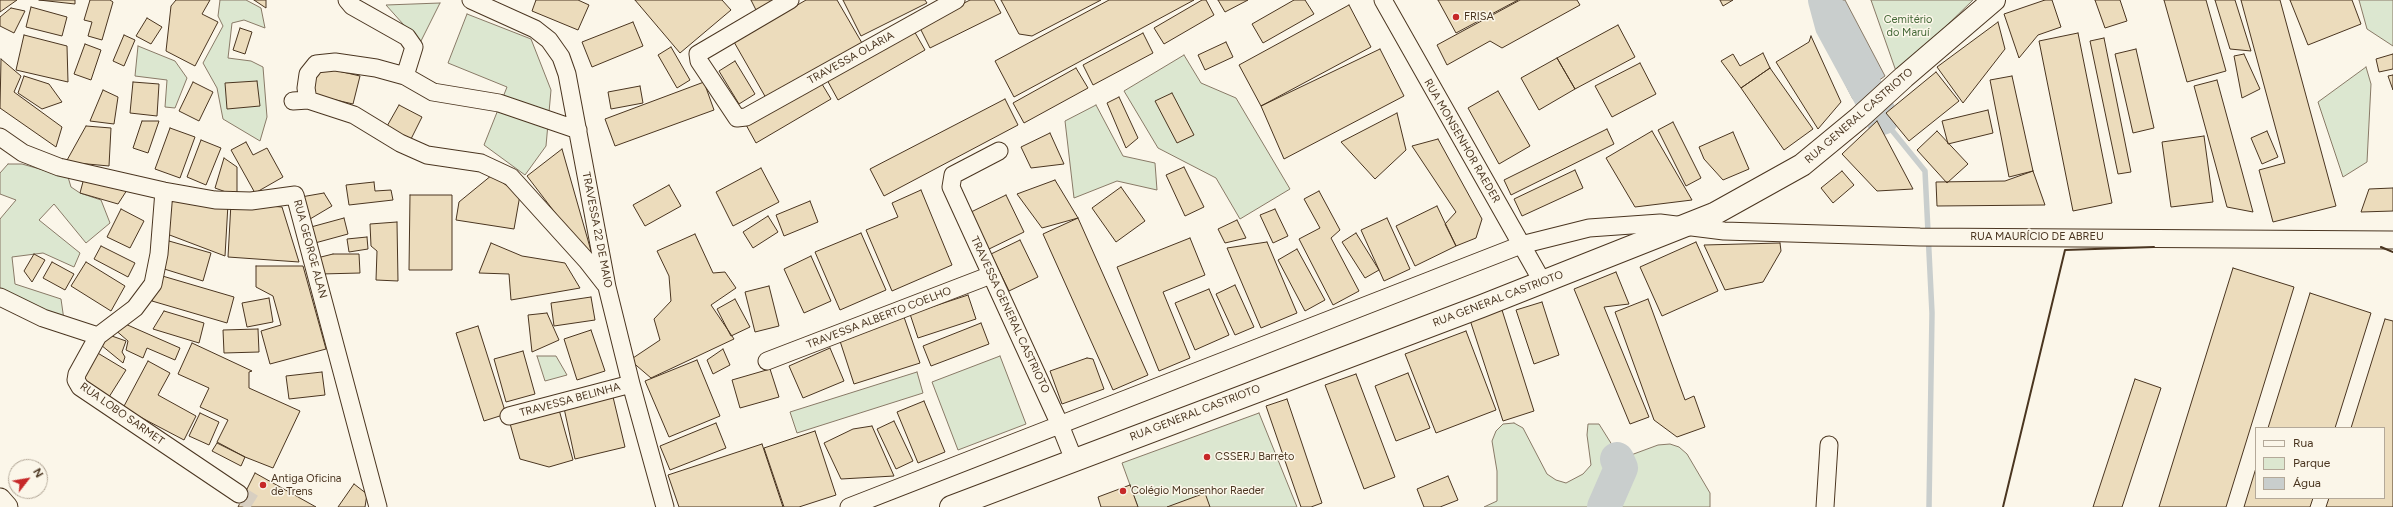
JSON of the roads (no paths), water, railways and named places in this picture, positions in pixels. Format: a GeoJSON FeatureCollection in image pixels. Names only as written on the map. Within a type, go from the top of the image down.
{"type":"FeatureCollection","features":[{"type":"Feature","properties":{"kind":"main road","name":"RUA GENERAL CASTRIOTO"},"geometry":{"type":"LineString","coordinates":[[951,507],[1542,282],[1714,214],[1771,184],[1802,165],[1859,118],[1904,77],[1994,0]]}},
{"type":"Feature","properties":{"kind":"street"},"geometry":{"type":"LineString","coordinates":[[347,0],[352,6],[407,37],[414,47],[405,76]]}},
{"type":"Feature","properties":{"kind":"street","name":"TRAVESSA 22 DE MAIO"},"geometry":{"type":"LineString","coordinates":[[471,0],[535,29],[549,40],[561,56],[567,74],[607,287],[631,384],[666,507]]}},
{"type":"Feature","properties":{"kind":"street","name":"TRAVESSA OLARIA"},"geometry":{"type":"LineString","coordinates":[[790,0],[698,54],[699,61],[737,118],[746,117],[956,0]]}},
{"type":"Feature","properties":{"kind":"street","name":"RUA MONSENHOR RAEDER"},"geometry":{"type":"LineString","coordinates":[[1383,0],[1542,282]]}},
{"type":"Feature","properties":{"kind":"street"},"geometry":{"type":"LineString","coordinates":[[578,130],[499,103],[433,92],[405,76],[376,68],[335,62],[316,64],[308,74],[306,88],[301,100],[354,115],[400,143],[427,155],[481,163],[511,177],[587,261],[607,287]]}},
{"type":"Feature","properties":{"kind":"street","name":"RUA GEORGE ALAN"},"geometry":{"type":"LineString","coordinates":[[0,137],[23,153],[59,167],[164,191],[215,200],[251,201],[295,195],[378,507]]}},
{"type":"Feature","properties":{"kind":"street","name":"TRAVESSA GENERAL CASTRIOTO"},"geometry":{"type":"LineString","coordinates":[[999,151],[952,175],[951,187],[1060,425],[1074,460]]}},
{"type":"Feature","properties":{"kind":"street"},"geometry":{"type":"LineString","coordinates":[[0,297],[43,318],[98,336],[134,308],[153,284],[160,254],[164,191]]}},
{"type":"Feature","properties":{"kind":"street","name":"RUA MAURÍCIO DE ABREU"},"geometry":{"type":"LineString","coordinates":[[849,507],[1521,245],[1589,228],[1660,223],[1724,231],[1920,237],[2393,240]]}},
{"type":"Feature","properties":{"kind":"street","name":"TRAVESSA ALBERTO COELHO"},"geometry":{"type":"LineString","coordinates":[[767,361],[991,275]]}},
{"type":"Feature","properties":{"kind":"street","name":"RUA LOBO SARMET"},"geometry":{"type":"LineString","coordinates":[[98,336],[77,374],[76,380],[80,387],[239,494]]}},
{"type":"Feature","properties":{"kind":"street","name":"TRAVESSA BELINHA"},"geometry":{"type":"LineString","coordinates":[[509,416],[631,384]]}},
{"type":"Feature","properties":{"kind":"street"},"geometry":{"type":"LineString","coordinates":[[1825,507],[1830,445]]}},
{"type":"Feature","properties":{"kind":"street"},"geometry":{"type":"LineString","coordinates":[[0,498],[8,507]]}},
{"type":"Feature","properties":{"kind":"water"},"geometry":{"type":"Polygon","coordinates":[[[1809,0],[1845,0],[1885,76],[1853,99],[1816,27],[1809,0]]]}},
{"type":"Feature","properties":{"kind":"waterway"},"geometry":{"type":"LineString","coordinates":[[1825,0],[1832,26],[1882,118]]}},
{"type":"Feature","properties":{"kind":"waterway"},"geometry":{"type":"LineString","coordinates":[[1882,118],[1925,171],[1932,313],[1929,507]]}},
{"type":"Feature","properties":{"kind":"waterway"},"geometry":{"type":"LineString","coordinates":[[1604,507],[1621,468],[1617,459]]}},
{"type":"Feature","properties":{"kind":"tunnel"},"geometry":{"type":"LineString","coordinates":[[239,494],[260,507]]}},
{"type":"Feature","properties":{"kind":"place","name":"FRISA"},"geometry":{"type":"Point","coordinates":[1456,17]}},
{"type":"Feature","properties":{"kind":"place","name":"CSSERJ Barreto"},"geometry":{"type":"Point","coordinates":[1207,457]}},
{"type":"Feature","properties":{"kind":"place","name":"Antiga Oficina de Trens"},"geometry":{"type":"Point","coordinates":[263,485]}},
{"type":"Feature","properties":{"kind":"place","name":"Colégio Monsenhor Raeder"},"geometry":{"type":"Point","coordinates":[1123,491]}},
{"type":"Feature","properties":{"kind":"park label","name":"Cemitério do Maruí"},"geometry":{"type":"Point","coordinates":[1908,26]}}]}
